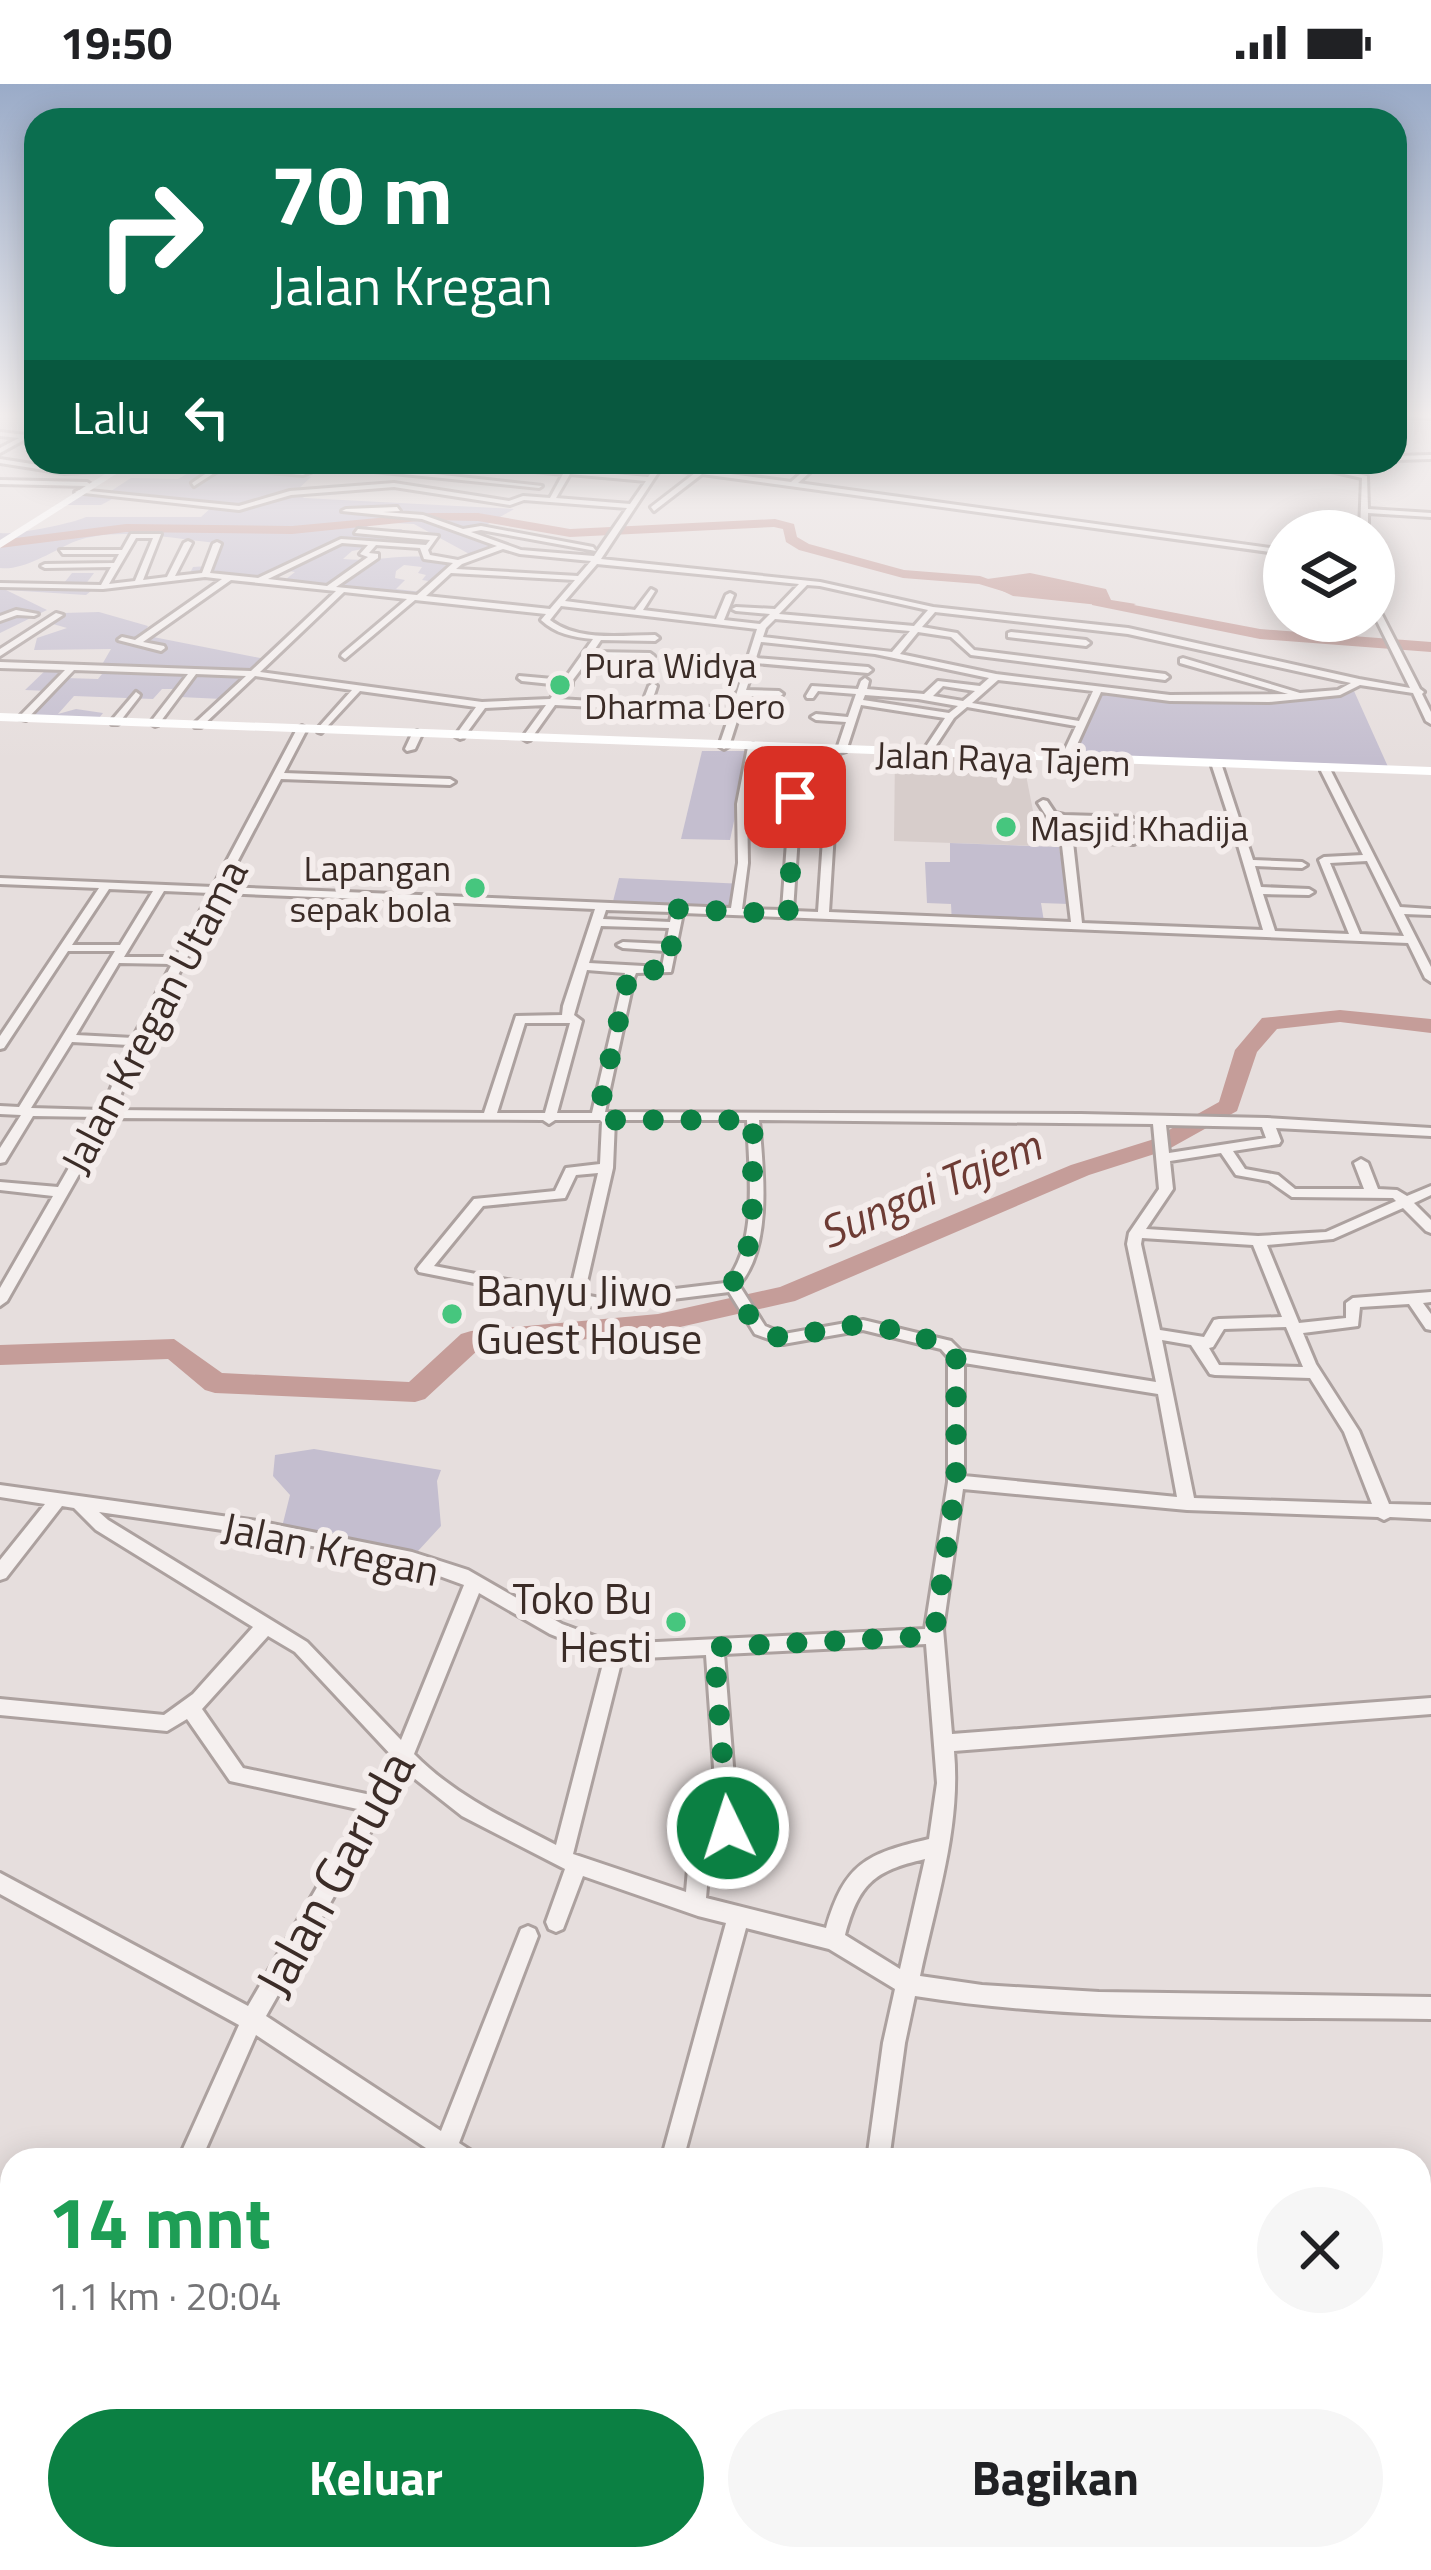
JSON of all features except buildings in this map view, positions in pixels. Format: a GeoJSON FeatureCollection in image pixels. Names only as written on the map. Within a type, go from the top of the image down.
{"type":"FeatureCollection","features":[{"type":"Feature","properties":{"kind":"main road","name":"Jalan Raya Tajem"},"geometry":{"type":"LineString","coordinates":[[0,717],[724,746],[794,755],[811,750],[1431,771]]}},
{"type":"Feature","properties":{"kind":"street"},"geometry":{"type":"LineString","coordinates":[[451,528],[503,547],[601,553]]}},
{"type":"Feature","properties":{"kind":"street"},"geometry":{"type":"LineString","coordinates":[[461,532],[481,528]]}},
{"type":"Feature","properties":{"kind":"street"},"geometry":{"type":"LineString","coordinates":[[481,528],[601,553],[870,592],[933,609],[1090,627],[1420,692]]}},
{"type":"Feature","properties":{"kind":"street"},"geometry":{"type":"LineString","coordinates":[[616,528],[545,620],[550,627],[599,636],[655,638]]}},
{"type":"Feature","properties":{"kind":"street"},"geometry":{"type":"LineString","coordinates":[[1114,528],[1263,549]]}},
{"type":"Feature","properties":{"kind":"street"},"geometry":{"type":"LineString","coordinates":[[358,531],[434,537],[427,557],[459,562]]}},
{"type":"Feature","properties":{"kind":"street"},"geometry":{"type":"LineString","coordinates":[[104,587],[133,537],[161,538],[137,583]]}},
{"type":"Feature","properties":{"kind":"street"},"geometry":{"type":"LineString","coordinates":[[259,581],[341,541],[427,548]]}},
{"type":"Feature","properties":{"kind":"street"},"geometry":{"type":"LineString","coordinates":[[170,578],[188,543]]}},
{"type":"Feature","properties":{"kind":"street"},"geometry":{"type":"LineString","coordinates":[[329,588],[376,556],[364,554],[374,543]]}},
{"type":"Feature","properties":{"kind":"street"},"geometry":{"type":"LineString","coordinates":[[205,575],[218,544]]}},
{"type":"Feature","properties":{"kind":"street"},"geometry":{"type":"LineString","coordinates":[[345,656],[459,562],[503,547]]}},
{"type":"Feature","properties":{"kind":"street"},"geometry":{"type":"LineString","coordinates":[[63,552],[123,552]]}},
{"type":"Feature","properties":{"kind":"street"},"geometry":{"type":"LineString","coordinates":[[45,566],[116,565]]}},
{"type":"Feature","properties":{"kind":"street"},"geometry":{"type":"LineString","coordinates":[[449,571],[579,578]]}},
{"type":"Feature","properties":{"kind":"street"},"geometry":{"type":"LineString","coordinates":[[0,585],[104,587],[205,575],[551,612]]}},
{"type":"Feature","properties":{"kind":"street"},"geometry":{"type":"LineString","coordinates":[[136,643],[230,578]]}},
{"type":"Feature","properties":{"kind":"street"},"geometry":{"type":"LineString","coordinates":[[724,746],[761,627],[805,583]]}},
{"type":"Feature","properties":{"kind":"street"},"geometry":{"type":"LineString","coordinates":[[198,725],[342,590]]}},
{"type":"Feature","properties":{"kind":"street"},"geometry":{"type":"LineString","coordinates":[[638,612],[651,591]]}},
{"type":"Feature","properties":{"kind":"street"},"geometry":{"type":"LineString","coordinates":[[859,605],[870,592]]}},
{"type":"Feature","properties":{"kind":"street"},"geometry":{"type":"LineString","coordinates":[[719,622],[730,595]]}},
{"type":"Feature","properties":{"kind":"street"},"geometry":{"type":"LineString","coordinates":[[559,603],[761,627]]}},
{"type":"Feature","properties":{"kind":"street"},"geometry":{"type":"LineString","coordinates":[[736,609],[842,623],[852,617],[952,634],[963,650],[1165,677],[1183,661],[1187,646]]}},
{"type":"Feature","properties":{"kind":"street"},"geometry":{"type":"LineString","coordinates":[[823,916],[838,751],[863,696],[868,670],[933,609]]}},
{"type":"Feature","properties":{"kind":"street"},"geometry":{"type":"LineString","coordinates":[[0,619],[16,611],[34,614]]}},
{"type":"Feature","properties":{"kind":"street"},"geometry":{"type":"LineString","coordinates":[[0,653],[59,615]]}},
{"type":"Feature","properties":{"kind":"street"},"geometry":{"type":"LineString","coordinates":[[587,654],[647,656],[668,615]]}},
{"type":"Feature","properties":{"kind":"street"},"geometry":{"type":"LineString","coordinates":[[1040,639],[1047,622]]}},
{"type":"Feature","properties":{"kind":"street"},"geometry":{"type":"LineString","coordinates":[[1073,667],[1090,627]]}},
{"type":"Feature","properties":{"kind":"street"},"geometry":{"type":"LineString","coordinates":[[1012,634],[1086,643]]}},
{"type":"Feature","properties":{"kind":"street"},"geometry":{"type":"LineString","coordinates":[[527,738],[599,636]]}},
{"type":"Feature","properties":{"kind":"street"},"geometry":{"type":"LineString","coordinates":[[758,639],[888,654],[996,677],[1170,698],[1304,696],[1351,690],[1359,682]]}},
{"type":"Feature","properties":{"kind":"street"},"geometry":{"type":"LineString","coordinates":[[122,640],[161,648]]}},
{"type":"Feature","properties":{"kind":"street"},"geometry":{"type":"LineString","coordinates":[[1390,642],[1420,692],[1431,721]]}},
{"type":"Feature","properties":{"kind":"street"},"geometry":{"type":"LineString","coordinates":[[92,668],[105,653]]}},
{"type":"Feature","properties":{"kind":"street"},"geometry":{"type":"LineString","coordinates":[[967,671],[986,654]]}},
{"type":"Feature","properties":{"kind":"street"},"geometry":{"type":"LineString","coordinates":[[750,660],[868,670]]}},
{"type":"Feature","properties":{"kind":"street"},"geometry":{"type":"LineString","coordinates":[[1183,661],[1304,696]]}},
{"type":"Feature","properties":{"kind":"street"},"geometry":{"type":"LineString","coordinates":[[0,665],[250,673],[482,705],[555,702],[734,711]]}},
{"type":"Feature","properties":{"kind":"street"},"geometry":{"type":"LineString","coordinates":[[22,718],[72,667]]}},
{"type":"Feature","properties":{"kind":"street"},"geometry":{"type":"LineString","coordinates":[[155,723],[194,671]]}},
{"type":"Feature","properties":{"kind":"street"},"geometry":{"type":"LineString","coordinates":[[926,754],[951,716],[996,677]]}},
{"type":"Feature","properties":{"kind":"street"},"geometry":{"type":"LineString","coordinates":[[1165,677],[1170,698]]}},
{"type":"Feature","properties":{"kind":"street"},"geometry":{"type":"LineString","coordinates":[[522,678],[569,683]]}},
{"type":"Feature","properties":{"kind":"street"},"geometry":{"type":"LineString","coordinates":[[927,697],[941,682],[982,689]]}},
{"type":"Feature","properties":{"kind":"street"},"geometry":{"type":"LineString","coordinates":[[646,707],[653,686]]}},
{"type":"Feature","properties":{"kind":"street"},"geometry":{"type":"LineString","coordinates":[[321,730],[359,687]]}},
{"type":"Feature","properties":{"kind":"street"},"geometry":{"type":"LineString","coordinates":[[810,696],[815,688],[951,716]]}},
{"type":"Feature","properties":{"kind":"street"},"geometry":{"type":"LineString","coordinates":[[1065,760],[1098,689]]}},
{"type":"Feature","properties":{"kind":"street"},"geometry":{"type":"LineString","coordinates":[[740,692],[779,694]]}},
{"type":"Feature","properties":{"kind":"street"},"geometry":{"type":"LineString","coordinates":[[115,722],[136,694]]}},
{"type":"Feature","properties":{"kind":"street"},"geometry":{"type":"LineString","coordinates":[[863,696],[927,697],[1080,724]]}},
{"type":"Feature","properties":{"kind":"street"},"geometry":{"type":"LineString","coordinates":[[460,736],[482,705]]}},
{"type":"Feature","properties":{"kind":"street"},"geometry":{"type":"LineString","coordinates":[[816,717],[853,720]]}},
{"type":"Feature","properties":{"kind":"street","name":"Jalan Kregan Utama"},"geometry":{"type":"LineString","coordinates":[[0,1300],[6,1282],[105,1117],[136,1042],[302,729]]}},
{"type":"Feature","properties":{"kind":"street"},"geometry":{"type":"LineString","coordinates":[[410,749],[417,734]]}},
{"type":"Feature","properties":{"kind":"street"},"geometry":{"type":"LineString","coordinates":[[736,912],[743,863],[742,804],[753,748]]}},
{"type":"Feature","properties":{"kind":"street"},"geometry":{"type":"LineString","coordinates":[[788,914],[794,755]]}},
{"type":"Feature","properties":{"kind":"street"},"geometry":{"type":"LineString","coordinates":[[1199,827],[1236,824],[1217,766]]}},
{"type":"Feature","properties":{"kind":"street"},"geometry":{"type":"LineString","coordinates":[[1326,770],[1431,978]]}},
{"type":"Feature","properties":{"kind":"street"},"geometry":{"type":"LineString","coordinates":[[278,776],[450,782]]}},
{"type":"Feature","properties":{"kind":"street"},"geometry":{"type":"LineString","coordinates":[[1043,802],[1051,815],[1064,818],[1131,820]]}},
{"type":"Feature","properties":{"kind":"street"},"geometry":{"type":"LineString","coordinates":[[1064,818],[1076,926]]}},
{"type":"Feature","properties":{"kind":"street"},"geometry":{"type":"LineString","coordinates":[[1067,839],[1134,841]]}},
{"type":"Feature","properties":{"kind":"street"},"geometry":{"type":"LineString","coordinates":[[1242,842],[1270,934]]}},
{"type":"Feature","properties":{"kind":"street"},"geometry":{"type":"LineString","coordinates":[[1356,938],[1324,860],[1372,858]]}},
{"type":"Feature","properties":{"kind":"street"},"geometry":{"type":"LineString","coordinates":[[1249,863],[1302,866]]}},
{"type":"Feature","properties":{"kind":"street"},"geometry":{"type":"LineString","coordinates":[[0,881],[1412,940]]}},
{"type":"Feature","properties":{"kind":"street"},"geometry":{"type":"LineString","coordinates":[[0,1045],[105,887]]}},
{"type":"Feature","properties":{"kind":"street"},"geometry":{"type":"LineString","coordinates":[[0,1111],[23,1112],[160,888]]}},
{"type":"Feature","properties":{"kind":"street"},"geometry":{"type":"LineString","coordinates":[[1256,890],[1309,892]]}},
{"type":"Feature","properties":{"kind":"street"},"geometry":{"type":"LineString","coordinates":[[573,1018],[568,1016],[569,1006],[602,906]]}},
{"type":"Feature","properties":{"kind":"street"},"geometry":{"type":"LineString","coordinates":[[582,966],[666,971],[678,909]]}},
{"type":"Feature","properties":{"kind":"street"},"geometry":{"type":"LineString","coordinates":[[1396,910],[1431,912]]}},
{"type":"Feature","properties":{"kind":"street"},"geometry":{"type":"LineString","coordinates":[[597,922],[674,925]]}},
{"type":"Feature","properties":{"kind":"street"},"geometry":{"type":"LineString","coordinates":[[623,945],[671,948]]}},
{"type":"Feature","properties":{"kind":"street"},"geometry":{"type":"LineString","coordinates":[[64,948],[179,961]]}},
{"type":"Feature","properties":{"kind":"street"},"geometry":{"type":"LineString","coordinates":[[609,1120],[598,1114],[632,970]]}},
{"type":"Feature","properties":{"kind":"street"},"geometry":{"type":"LineString","coordinates":[[488,1118],[520,1019],[573,1018]]}},
{"type":"Feature","properties":{"kind":"street"},"geometry":{"type":"LineString","coordinates":[[549,1120],[571,1048],[573,1018]]}},
{"type":"Feature","properties":{"kind":"street"},"geometry":{"type":"LineString","coordinates":[[71,1038],[136,1042]]}},
{"type":"Feature","properties":{"kind":"street"},"geometry":{"type":"LineString","coordinates":[[0,1160],[29,1112],[105,1117],[549,1120],[990,1115],[1431,1132]]}},
{"type":"Feature","properties":{"kind":"street"},"geometry":{"type":"LineString","coordinates":[[576,1299],[606,1168],[609,1120]]}},
{"type":"Feature","properties":{"kind":"street"},"geometry":{"type":"LineString","coordinates":[[735,1291],[752,1237],[753,1120]]}},
{"type":"Feature","properties":{"kind":"street"},"geometry":{"type":"LineString","coordinates":[[1159,1121],[1166,1190],[1136,1232],[1135,1258],[1155,1334],[1187,1504]]}},
{"type":"Feature","properties":{"kind":"street"},"geometry":{"type":"LineString","coordinates":[[1163,1150],[1225,1149],[1266,1128]]}},
{"type":"Feature","properties":{"kind":"street"},"geometry":{"type":"LineString","coordinates":[[1225,1149],[1241,1172],[1273,1178],[1292,1193],[1372,1191],[1406,1198],[1431,1228]]}},
{"type":"Feature","properties":{"kind":"street"},"geometry":{"type":"LineString","coordinates":[[1361,1163],[1372,1191]]}},
{"type":"Feature","properties":{"kind":"street"},"geometry":{"type":"LineString","coordinates":[[606,1168],[572,1171],[560,1195],[479,1202],[424,1269],[576,1299],[636,1301],[735,1291]]}},
{"type":"Feature","properties":{"kind":"street"},"geometry":{"type":"LineString","coordinates":[[0,1186],[60,1192]]}},
{"type":"Feature","properties":{"kind":"street"},"geometry":{"type":"LineString","coordinates":[[1136,1232],[1258,1241],[1328,1236],[1389,1213],[1406,1198],[1431,1190]]}},
{"type":"Feature","properties":{"kind":"street"},"geometry":{"type":"LineString","coordinates":[[1258,1241],[1291,1326],[1313,1372],[1351,1431],[1384,1513]]}},
{"type":"Feature","properties":{"kind":"street"},"geometry":{"type":"LineString","coordinates":[[735,1291],[755,1321],[772,1335],[797,1340],[842,1327],[881,1328],[946,1345],[956,1356],[1165,1389]]}},
{"type":"Feature","properties":{"kind":"street"},"geometry":{"type":"LineString","coordinates":[[1155,1334],[1212,1341],[1220,1324],[1353,1322],[1353,1303],[1431,1297]]}},
{"type":"Feature","properties":{"kind":"street"},"geometry":{"type":"LineString","coordinates":[[1413,1299],[1431,1325]]}},
{"type":"Feature","properties":{"kind":"street"},"geometry":{"type":"LineString","coordinates":[[1197,1342],[1215,1370],[1313,1372]]}},
{"type":"Feature","properties":{"kind":"street"},"geometry":{"type":"LineString","coordinates":[[880,2148],[906,1984],[939,1846],[947,1784],[934,1636],[956,1482],[956,1356]]}},
{"type":"Feature","properties":{"kind":"street"},"geometry":{"type":"LineString","coordinates":[[956,1482],[1187,1504],[1431,1512]]}},
{"type":"Feature","properties":{"kind":"street","name":"Jalan Kregan"},"geometry":{"type":"LineString","coordinates":[[0,1491],[257,1528],[412,1559],[474,1583],[587,1644],[615,1652],[934,1636]]}},
{"type":"Feature","properties":{"kind":"street"},"geometry":{"type":"LineString","coordinates":[[0,1574],[68,1500],[267,1624],[329,1672],[404,1755],[469,1810],[569,1861],[695,1905],[833,1940],[906,1984],[982,1996],[1099,2002],[1431,2008]]}},
{"type":"Feature","properties":{"kind":"street","name":"Jalan Garuda"},"geometry":{"type":"LineString","coordinates":[[193,2148],[252,2020],[404,1755],[474,1583]]}},
{"type":"Feature","properties":{"kind":"street"},"geometry":{"type":"LineString","coordinates":[[0,1707],[159,1723],[191,1709],[267,1624]]}},
{"type":"Feature","properties":{"kind":"street"},"geometry":{"type":"LineString","coordinates":[[695,1905],[700,1846],[728,1828],[714,1647]]}},
{"type":"Feature","properties":{"kind":"street"},"geometry":{"type":"LineString","coordinates":[[556,1922],[615,1652]]}},
{"type":"Feature","properties":{"kind":"street"},"geometry":{"type":"LineString","coordinates":[[944,1743],[1431,1706]]}},
{"type":"Feature","properties":{"kind":"street"},"geometry":{"type":"LineString","coordinates":[[191,1709],[237,1775],[373,1804]]}},
{"type":"Feature","properties":{"kind":"street"},"geometry":{"type":"LineString","coordinates":[[833,1940],[847,1887],[858,1874],[939,1846]]}},
{"type":"Feature","properties":{"kind":"street"},"geometry":{"type":"LineString","coordinates":[[0,1882],[252,2020],[444,2148]]}},
{"type":"Feature","properties":{"kind":"street"},"geometry":{"type":"LineString","coordinates":[[675,2148],[739,1915]]}},
{"type":"Feature","properties":{"kind":"street"},"geometry":{"type":"LineString","coordinates":[[457,2148],[528,1936]]}},
{"type":"Feature","properties":{"kind":"shaded area"},"geometry":{"type":"Polygon","coordinates":[[[43,528],[402,529],[395,543],[352,551],[343,559],[412,556],[453,564],[435,582],[422,580],[426,575],[418,573],[422,567],[404,565],[396,571],[395,578],[405,580],[396,589],[422,592],[415,598],[281,583],[295,572],[282,570],[264,581],[189,575],[193,567],[208,566],[216,543],[141,535],[84,539],[26,564],[0,568],[0,533],[43,528]]]}},
{"type":"Feature","properties":{"kind":"shaded area"},"geometry":{"type":"Polygon","coordinates":[[[421,528],[481,528],[461,532],[501,547],[473,556],[421,528]]]}},
{"type":"Feature","properties":{"kind":"shaded area"},"geometry":{"type":"Polygon","coordinates":[[[72,573],[94,573],[85,585],[97,586],[86,595],[6,590],[47,610],[0,633],[0,585],[64,583],[72,573]]]}},
{"type":"Feature","properties":{"kind":"shaded area"},"geometry":{"type":"Polygon","coordinates":[[[1030,573],[1106,589],[1111,600],[1136,604],[1127,608],[1013,596],[980,580],[1030,573]]]}},
{"type":"Feature","properties":{"kind":"shaded area"},"geometry":{"type":"Polygon","coordinates":[[[99,612],[148,626],[143,635],[265,659],[222,699],[180,697],[184,689],[162,689],[153,699],[74,696],[58,714],[76,709],[103,713],[96,722],[24,719],[48,691],[25,690],[49,667],[73,667],[65,678],[98,679],[106,669],[100,668],[111,649],[34,650],[37,638],[67,628],[46,622],[63,613],[99,612]]]}},
{"type":"Feature","properties":{"kind":"shaded area"},"geometry":{"type":"Polygon","coordinates":[[[1098,690],[1176,699],[1354,691],[1389,769],[1069,755],[1098,690]]]}},
{"type":"Feature","properties":{"kind":"shaded area"},"geometry":{"type":"Polygon","coordinates":[[[702,751],[749,751],[730,840],[681,839],[702,751]]]}},
{"type":"Feature","properties":{"kind":"shaded area"},"geometry":{"type":"Polygon","coordinates":[[[895,755],[1023,760],[1040,846],[894,841],[895,755]]]}},
{"type":"Feature","properties":{"kind":"shaded area"},"geometry":{"type":"Polygon","coordinates":[[[950,843],[1059,847],[1069,904],[1041,903],[1045,928],[952,924],[951,904],[927,903],[925,862],[950,862],[950,843]]]}},
{"type":"Feature","properties":{"kind":"shaded area"},"geometry":{"type":"Polygon","coordinates":[[[619,878],[744,884],[739,912],[612,905],[619,878]]]}},
{"type":"Feature","properties":{"kind":"shaded area"},"geometry":{"type":"Polygon","coordinates":[[[314,1449],[441,1470],[437,1481],[441,1526],[418,1551],[281,1531],[290,1495],[273,1476],[275,1455],[314,1449]]]}},
{"type":"Feature","properties":{"kind":"waterway"},"geometry":{"type":"LineString","coordinates":[[0,544],[126,528]]}},
{"type":"Feature","properties":{"kind":"waterway"},"geometry":{"type":"LineString","coordinates":[[127,528],[314,528]]}},
{"type":"Feature","properties":{"kind":"waterway"},"geometry":{"type":"LineString","coordinates":[[541,528],[570,533],[672,528]]}},
{"type":"Feature","properties":{"kind":"waterway"},"geometry":{"type":"LineString","coordinates":[[789,528],[791,539],[804,547],[903,574],[980,580],[1012,590]]}},
{"type":"Feature","properties":{"kind":"waterway"},"geometry":{"type":"LineString","coordinates":[[1097,602],[1260,634],[1431,647]]}},
{"type":"Feature","properties":{"kind":"waterway","name":"Sungai Tajem"},"geometry":{"type":"LineString","coordinates":[[0,1355],[174,1349],[215,1383],[415,1392],[471,1341],[658,1323],[786,1295],[1080,1170],[1159,1145],[1229,1106],[1246,1050],[1270,1023],[1340,1016],[1431,1026]]}},
{"type":"Feature","properties":{"kind":"place","name":"Pura Widya Dharma Dero"},"geometry":{"type":"Point","coordinates":[560,685]}},
{"type":"Feature","properties":{"kind":"place","name":"Masjid Khadija"},"geometry":{"type":"Point","coordinates":[1006,827]}},
{"type":"Feature","properties":{"kind":"place","name":"Lapangan sepak bola"},"geometry":{"type":"Point","coordinates":[475,888]}},
{"type":"Feature","properties":{"kind":"place","name":"Banyu Jiwo Guest House"},"geometry":{"type":"Point","coordinates":[452,1314]}},
{"type":"Feature","properties":{"kind":"place","name":"Toko Bu Hesti"},"geometry":{"type":"Point","coordinates":[676,1622]}},
{"type":"Feature","properties":{"kind":"route"},"geometry":{"type":"LineString","coordinates":[[728,1828],[714,1647],[934,1636],[956,1482],[956,1356],[946,1345],[863,1325],[783,1339],[760,1330],[738,1298],[732,1285],[740,1277],[752,1237],[753,1120],[609,1120],[598,1114],[628,978],[632,970],[667,970],[678,909],[788,914],[795,797]]}}]}
